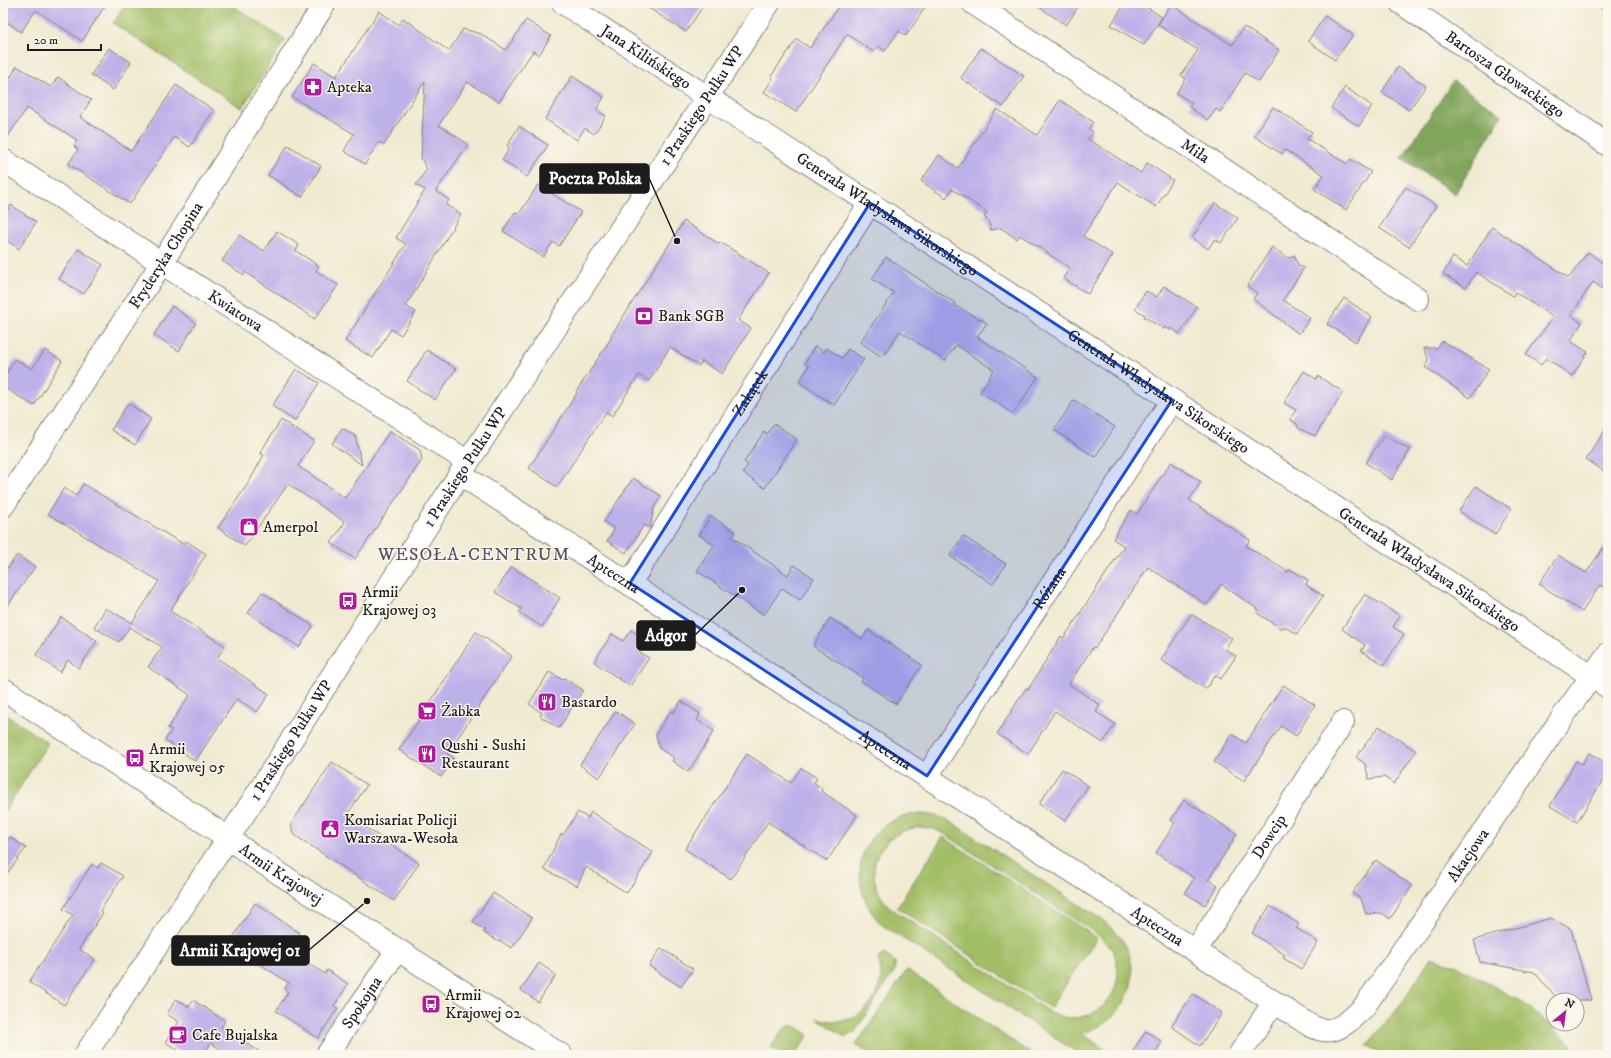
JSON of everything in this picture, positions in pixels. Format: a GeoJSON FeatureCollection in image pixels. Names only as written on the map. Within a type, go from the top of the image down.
{"type":"FeatureCollection","features":[{"type":"Feature","properties":{"kind":"street","name":"Fryderyka Chopina"},"geometry":{"type":"LineString","coordinates":[[3,506],[161,264],[325,3]]}},
{"type":"Feature","properties":{"kind":"street","name":"Jana Kilińskiego"},"geometry":{"type":"LineString","coordinates":[[564,3],[708,97]]}},
{"type":"Feature","properties":{"kind":"street","name":"1 Praskiego Pułku WP"},"geometry":{"type":"LineString","coordinates":[[85,1055],[228,838],[464,468],[769,3]]}},
{"type":"Feature","properties":{"kind":"street","name":"Miła"},"geometry":{"type":"LineString","coordinates":[[973,3],[1418,299]]}},
{"type":"Feature","properties":{"kind":"street","name":"Bartosza Głowackiego"},"geometry":{"type":"LineString","coordinates":[[1401,3],[1608,145]]}},
{"type":"Feature","properties":{"kind":"street","name":"Generała Władysława Sikorskiego"},"geometry":{"type":"LineString","coordinates":[[708,97],[1600,681]]}},
{"type":"Feature","properties":{"kind":"street","name":"Kwiatowa"},"geometry":{"type":"LineString","coordinates":[[3,160],[161,264],[464,468]]}},
{"type":"Feature","properties":{"kind":"street","name":"Zakątek"},"geometry":{"type":"LineString","coordinates":[[630,583],[870,203]]}},
{"type":"Feature","properties":{"kind":"street","name":"Różana"},"geometry":{"type":"LineString","coordinates":[[927,776],[1172,400]]}},
{"type":"Feature","properties":{"kind":"street","name":"Apteczna"},"geometry":{"type":"LineString","coordinates":[[464,468],[630,583],[1311,1026]]}},
{"type":"Feature","properties":{"kind":"street","name":"Akacjowa"},"geometry":{"type":"LineString","coordinates":[[1311,1026],[1323,1031],[1336,1029],[1345,1025],[1364,1007],[1600,681],[1608,654]]}},
{"type":"Feature","properties":{"kind":"street","name":"Armii Krajowej"},"geometry":{"type":"LineString","coordinates":[[3,689],[228,838],[260,861],[561,1055]]}},
{"type":"Feature","properties":{"kind":"street","name":"Dowcip"},"geometry":{"type":"LineString","coordinates":[[1196,950],[1343,722]]}},
{"type":"Feature","properties":{"kind":"street","name":"Spokojna"},"geometry":{"type":"LineString","coordinates":[[327,1055],[397,950]]}},
{"type":"Feature","properties":{"kind":"street"},"geometry":{"type":"LineString","coordinates":[[1239,1055],[1274,1002]]}},
{"type":"Feature","properties":{"kind":"highlighted area"},"geometry":{"type":"Polygon","coordinates":[[[870,203],[1172,400],[927,776],[630,583],[870,203]]]}},
{"type":"Feature","properties":{"kind":"green space"},"geometry":{"type":"Polygon","coordinates":[[[126,3],[229,3],[285,40],[242,108],[113,23],[126,3]]]}},
{"type":"Feature","properties":{"kind":"green space"},"geometry":{"type":"Polygon","coordinates":[[[1453,81],[1502,115],[1455,194],[1402,158],[1453,81]]]}},
{"type":"Feature","properties":{"kind":"green space"},"geometry":{"type":"Polygon","coordinates":[[[3,713],[48,743],[3,814],[3,713]]]}},
{"type":"Feature","properties":{"kind":"green space"},"geometry":{"type":"Polygon","coordinates":[[[922,814],[937,816],[951,822],[1101,919],[1120,937],[1129,955],[1132,969],[1131,984],[1127,997],[1119,1010],[1109,1020],[1096,1028],[1081,1033],[1106,1050],[1103,1055],[1081,1055],[882,925],[871,911],[864,895],[860,879],[861,862],[866,847],[875,834],[888,823],[908,815],[922,814]],[[921,827],[908,830],[896,835],[887,842],[880,851],[875,861],[874,873],[876,885],[882,898],[887,904],[892,909],[1052,1013],[1068,1018],[1084,1017],[1103,1006],[1110,998],[1118,977],[1114,954],[1107,943],[1097,934],[943,833],[933,829],[921,827]]]}},
{"type":"Feature","properties":{"kind":"green space"},"geometry":{"type":"Polygon","coordinates":[[[943,837],[1097,938],[1050,1008],[897,907],[943,837]]]}},
{"type":"Feature","properties":{"kind":"green space"},"geometry":{"type":"Polygon","coordinates":[[[884,954],[895,962],[895,970],[854,1033],[845,1037],[817,1018],[833,1021],[847,1020],[862,1012],[869,1006],[878,990],[880,982],[881,971],[878,958],[884,954]]]}},
{"type":"Feature","properties":{"kind":"green space"},"geometry":{"type":"Polygon","coordinates":[[[1431,957],[1457,966],[1522,1002],[1545,1021],[1545,1032],[1558,1032],[1572,1044],[1566,1055],[1384,1055],[1367,1045],[1400,1006],[1431,957]]]}},
{"type":"Feature","properties":{"kind":"green space"},"geometry":{"type":"Polygon","coordinates":[[[907,970],[1033,1055],[871,1055],[856,1045],[907,970]]]}},
{"type":"Feature","properties":{"kind":"green space"},"geometry":{"type":"Polygon","coordinates":[[[791,1025],[809,1035],[795,1055],[783,1055],[771,1047],[784,1029],[791,1025]]]}},
{"type":"Feature","properties":{"kind":"building"},"geometry":{"type":"Polygon","coordinates":[[[3,3],[107,3],[82,41],[36,10],[21,32],[3,19],[3,3]]]}},
{"type":"Feature","properties":{"kind":"building"},"geometry":{"type":"Polygon","coordinates":[[[641,3],[705,3],[686,32],[641,3]]]}},
{"type":"Feature","properties":{"kind":"building"},"geometry":{"type":"Polygon","coordinates":[[[841,3],[928,3],[906,36],[899,31],[885,51],[878,46],[873,52],[847,34],[796,112],[764,92],[773,78],[771,76],[797,39],[810,48],[841,3]]]}},
{"type":"Feature","properties":{"kind":"building"},"geometry":{"type":"Polygon","coordinates":[[[1033,3],[1081,3],[1066,25],[1033,3]]]}},
{"type":"Feature","properties":{"kind":"building"},"geometry":{"type":"Polygon","coordinates":[[[1125,3],[1140,3],[1162,17],[1144,45],[1111,25],[1125,3]]]}},
{"type":"Feature","properties":{"kind":"building"},"geometry":{"type":"Polygon","coordinates":[[[1171,4],[1232,45],[1244,27],[1279,50],[1259,82],[1245,73],[1220,112],[1216,109],[1208,120],[1189,107],[1192,103],[1176,93],[1186,79],[1181,75],[1198,50],[1158,25],[1171,4]]]}},
{"type":"Feature","properties":{"kind":"building"},"geometry":{"type":"Polygon","coordinates":[[[379,11],[399,25],[403,18],[449,51],[463,29],[481,34],[506,50],[526,20],[551,36],[539,55],[533,51],[499,102],[467,82],[439,125],[468,144],[436,191],[449,200],[446,205],[461,214],[406,306],[416,312],[401,335],[391,329],[373,358],[345,341],[406,244],[396,238],[425,190],[416,185],[427,169],[421,158],[425,81],[384,145],[379,142],[365,164],[344,151],[354,134],[292,97],[314,63],[336,77],[379,11]]]}},
{"type":"Feature","properties":{"kind":"building"},"geometry":{"type":"Polygon","coordinates":[[[1325,16],[1353,35],[1335,60],[1308,41],[1325,16]]]}},
{"type":"Feature","properties":{"kind":"building"},"geometry":{"type":"Polygon","coordinates":[[[109,48],[131,62],[113,90],[91,75],[109,48]]]}},
{"type":"Feature","properties":{"kind":"building"},"geometry":{"type":"Polygon","coordinates":[[[981,48],[1024,76],[1003,107],[961,78],[981,48]]]}},
{"type":"Feature","properties":{"kind":"building"},"geometry":{"type":"Polygon","coordinates":[[[17,66],[51,87],[58,77],[91,100],[80,117],[131,151],[176,85],[214,110],[190,147],[174,137],[130,204],[68,164],[78,150],[74,146],[77,140],[27,108],[3,144],[3,72],[11,77],[17,66]]]}},
{"type":"Feature","properties":{"kind":"building"},"geometry":{"type":"Polygon","coordinates":[[[1398,67],[1426,86],[1409,110],[1382,92],[1398,67]]]}},
{"type":"Feature","properties":{"kind":"building"},"geometry":{"type":"Polygon","coordinates":[[[572,76],[604,97],[596,110],[606,116],[594,134],[585,128],[577,140],[545,119],[572,76]]]}},
{"type":"Feature","properties":{"kind":"building"},"geometry":{"type":"Polygon","coordinates":[[[1345,87],[1372,106],[1359,126],[1331,108],[1345,87]]]}},
{"type":"Feature","properties":{"kind":"building"},"geometry":{"type":"Polygon","coordinates":[[[1060,100],[1093,122],[1088,129],[1093,132],[1088,139],[1141,173],[1147,163],[1173,180],[1156,207],[1118,182],[1083,236],[1113,255],[1088,294],[1063,278],[1070,268],[1020,235],[1017,239],[1001,228],[991,230],[988,220],[984,217],[987,212],[952,189],[946,198],[921,181],[939,155],[958,168],[997,109],[1037,135],[1060,100]]]}},
{"type":"Feature","properties":{"kind":"building"},"geometry":{"type":"Polygon","coordinates":[[[1273,107],[1312,132],[1307,139],[1347,164],[1350,159],[1371,172],[1346,210],[1314,189],[1324,175],[1285,150],[1282,154],[1254,136],[1273,107]]]}},
{"type":"Feature","properties":{"kind":"building"},"geometry":{"type":"Polygon","coordinates":[[[519,126],[548,145],[527,177],[502,160],[510,148],[507,146],[519,126]]]}},
{"type":"Feature","properties":{"kind":"building"},"geometry":{"type":"Polygon","coordinates":[[[288,145],[321,166],[302,197],[268,175],[288,145]]]}},
{"type":"Feature","properties":{"kind":"building"},"geometry":{"type":"Polygon","coordinates":[[[538,185],[581,212],[559,246],[553,242],[543,257],[503,231],[515,212],[519,214],[538,185]]]}},
{"type":"Feature","properties":{"kind":"building"},"geometry":{"type":"Polygon","coordinates":[[[1406,187],[1436,206],[1409,247],[1379,228],[1406,187]]]}},
{"type":"Feature","properties":{"kind":"building"},"geometry":{"type":"Polygon","coordinates":[[[1215,203],[1238,218],[1221,243],[1215,239],[1208,249],[1192,238],[1215,203]]]}},
{"type":"Feature","properties":{"kind":"building"},"geometry":{"type":"Polygon","coordinates":[[[11,205],[36,222],[19,249],[3,238],[3,217],[11,205]]]}},
{"type":"Feature","properties":{"kind":"building"},"geometry":{"type":"Polygon","coordinates":[[[684,221],[719,244],[720,242],[769,273],[738,320],[751,328],[722,374],[702,361],[699,366],[670,347],[649,381],[639,375],[612,416],[606,412],[557,487],[529,468],[684,221]]]}},
{"type":"Feature","properties":{"kind":"building"},"geometry":{"type":"Polygon","coordinates":[[[1492,227],[1569,278],[1588,252],[1608,267],[1608,293],[1593,282],[1571,315],[1582,323],[1570,341],[1588,352],[1572,376],[1546,358],[1541,365],[1526,355],[1553,317],[1515,292],[1513,296],[1476,272],[1466,288],[1443,274],[1453,257],[1467,266],[1492,227]]]}},
{"type":"Feature","properties":{"kind":"building"},"geometry":{"type":"Polygon","coordinates":[[[277,231],[299,245],[296,251],[319,266],[316,271],[338,285],[315,319],[245,272],[244,275],[222,261],[239,235],[264,251],[277,231]]]}},
{"type":"Feature","properties":{"kind":"building"},"geometry":{"type":"Polygon","coordinates":[[[1272,247],[1288,258],[1294,255],[1298,265],[1304,268],[1283,300],[1310,318],[1299,334],[1253,299],[1257,293],[1247,286],[1272,247]]]}},
{"type":"Feature","properties":{"kind":"building"},"geometry":{"type":"Polygon","coordinates":[[[78,249],[103,265],[84,294],[59,279],[78,249]]]}},
{"type":"Feature","properties":{"kind":"building"},"geometry":{"type":"Polygon","coordinates":[[[886,257],[955,303],[954,305],[987,323],[977,337],[1038,377],[1013,414],[980,392],[994,370],[956,345],[945,361],[900,331],[882,357],[860,342],[894,293],[872,279],[886,257]]]}},
{"type":"Feature","properties":{"kind":"building"},"geometry":{"type":"Polygon","coordinates":[[[1164,286],[1197,307],[1180,334],[1171,328],[1170,330],[1165,327],[1164,329],[1144,317],[1145,315],[1135,309],[1146,291],[1157,297],[1164,286]]]}},
{"type":"Feature","properties":{"kind":"building"},"geometry":{"type":"Polygon","coordinates":[[[1344,298],[1372,317],[1356,342],[1327,324],[1344,298]]]}},
{"type":"Feature","properties":{"kind":"building"},"geometry":{"type":"Polygon","coordinates":[[[172,306],[196,323],[179,351],[154,335],[172,306]]]}},
{"type":"Feature","properties":{"kind":"building"},"geometry":{"type":"Polygon","coordinates":[[[1442,341],[1489,369],[1470,398],[1425,367],[1429,360],[1424,348],[1437,348],[1442,341]]]}},
{"type":"Feature","properties":{"kind":"building"},"geometry":{"type":"Polygon","coordinates":[[[815,346],[824,352],[827,348],[842,358],[848,349],[864,359],[834,405],[799,382],[809,366],[805,363],[815,346]]]}},
{"type":"Feature","properties":{"kind":"building"},"geometry":{"type":"Polygon","coordinates":[[[45,350],[62,361],[34,406],[3,387],[3,379],[15,359],[32,369],[45,350]]]}},
{"type":"Feature","properties":{"kind":"building"},"geometry":{"type":"Polygon","coordinates":[[[427,350],[456,369],[435,400],[407,381],[427,350]]]}},
{"type":"Feature","properties":{"kind":"building"},"geometry":{"type":"Polygon","coordinates":[[[296,369],[319,383],[295,421],[272,406],[296,369]]]}},
{"type":"Feature","properties":{"kind":"building"},"geometry":{"type":"Polygon","coordinates":[[[1304,371],[1316,379],[1318,376],[1343,392],[1315,436],[1298,428],[1297,424],[1290,419],[1296,410],[1284,403],[1304,371]]]}},
{"type":"Feature","properties":{"kind":"building"},"geometry":{"type":"Polygon","coordinates":[[[1074,400],[1115,427],[1095,457],[1054,430],[1074,400]]]}},
{"type":"Feature","properties":{"kind":"building"},"geometry":{"type":"Polygon","coordinates":[[[128,403],[151,419],[135,445],[111,430],[128,403]]]}},
{"type":"Feature","properties":{"kind":"building"},"geometry":{"type":"Polygon","coordinates":[[[281,420],[314,441],[298,466],[345,498],[390,431],[420,450],[422,460],[355,559],[331,543],[345,522],[288,484],[245,546],[218,528],[249,482],[264,455],[260,453],[281,420]]]}},
{"type":"Feature","properties":{"kind":"building"},"geometry":{"type":"Polygon","coordinates":[[[774,424],[797,439],[765,488],[743,473],[748,465],[744,462],[764,432],[767,434],[774,424]]]}},
{"type":"Feature","properties":{"kind":"building"},"geometry":{"type":"Polygon","coordinates":[[[1608,426],[1608,474],[1586,459],[1608,426]]]}},
{"type":"Feature","properties":{"kind":"building"},"geometry":{"type":"Polygon","coordinates":[[[342,428],[355,436],[362,465],[332,444],[342,428]]]}},
{"type":"Feature","properties":{"kind":"building"},"geometry":{"type":"Polygon","coordinates":[[[1384,435],[1410,450],[1392,480],[1366,463],[1384,435]]]}},
{"type":"Feature","properties":{"kind":"building"},"geometry":{"type":"Polygon","coordinates":[[[1171,462],[1201,482],[1189,500],[1250,540],[1246,546],[1288,572],[1290,569],[1308,580],[1306,585],[1323,596],[1297,634],[1284,626],[1282,629],[1257,613],[1259,610],[1221,584],[1207,605],[1148,567],[1095,648],[1093,647],[1069,684],[1100,705],[1096,712],[1115,724],[1103,743],[1055,711],[1028,754],[997,734],[1026,688],[1028,690],[1061,636],[1064,638],[1124,546],[1113,539],[1131,510],[1137,514],[1171,462]]]}},
{"type":"Feature","properties":{"kind":"building"},"geometry":{"type":"Polygon","coordinates":[[[633,478],[661,496],[654,508],[650,528],[644,525],[626,553],[607,541],[615,529],[604,522],[633,478]]]}},
{"type":"Feature","properties":{"kind":"building"},"geometry":{"type":"Polygon","coordinates":[[[83,484],[183,544],[186,541],[206,554],[170,611],[225,646],[217,658],[269,694],[257,712],[237,699],[195,761],[165,740],[172,730],[168,728],[190,695],[148,667],[162,647],[130,627],[119,642],[94,627],[106,608],[132,623],[159,581],[48,514],[64,488],[76,496],[83,484]]]}},
{"type":"Feature","properties":{"kind":"building"},"geometry":{"type":"Polygon","coordinates":[[[1476,486],[1511,509],[1495,535],[1459,511],[1476,486]]]}},
{"type":"Feature","properties":{"kind":"building"},"geometry":{"type":"Polygon","coordinates":[[[711,516],[736,532],[732,537],[788,575],[794,565],[814,578],[800,600],[782,588],[764,615],[697,571],[714,545],[699,535],[711,516]]]}},
{"type":"Feature","properties":{"kind":"building"},"geometry":{"type":"Polygon","coordinates":[[[963,536],[1006,564],[993,584],[950,556],[963,536]]]}},
{"type":"Feature","properties":{"kind":"building"},"geometry":{"type":"Polygon","coordinates":[[[1608,541],[1608,590],[1600,585],[1582,612],[1539,584],[1558,555],[1586,573],[1608,541]]]}},
{"type":"Feature","properties":{"kind":"building"},"geometry":{"type":"Polygon","coordinates":[[[17,555],[35,567],[3,612],[3,567],[8,568],[17,555]]]}},
{"type":"Feature","properties":{"kind":"building"},"geometry":{"type":"Polygon","coordinates":[[[512,567],[560,598],[542,627],[519,612],[522,609],[495,592],[512,567]]]}},
{"type":"Feature","properties":{"kind":"building"},"geometry":{"type":"Polygon","coordinates":[[[262,592],[313,626],[299,647],[248,613],[262,592]]]}},
{"type":"Feature","properties":{"kind":"building"},"geometry":{"type":"Polygon","coordinates":[[[1365,594],[1400,616],[1393,627],[1404,634],[1384,665],[1361,651],[1365,645],[1342,629],[1365,594]]]}},
{"type":"Feature","properties":{"kind":"building"},"geometry":{"type":"Polygon","coordinates":[[[1191,614],[1232,638],[1225,649],[1236,656],[1221,679],[1215,675],[1206,689],[1161,660],[1191,614]]]}},
{"type":"Feature","properties":{"kind":"building"},"geometry":{"type":"Polygon","coordinates":[[[61,617],[97,641],[79,668],[68,660],[60,672],[36,655],[61,617]]]}},
{"type":"Feature","properties":{"kind":"building"},"geometry":{"type":"Polygon","coordinates":[[[830,618],[862,639],[868,630],[922,665],[896,704],[861,681],[863,678],[813,646],[830,618]]]}},
{"type":"Feature","properties":{"kind":"building"},"geometry":{"type":"Polygon","coordinates":[[[631,630],[646,640],[639,652],[649,658],[630,686],[594,662],[612,634],[623,641],[631,630]]]}},
{"type":"Feature","properties":{"kind":"building"},"geometry":{"type":"Polygon","coordinates":[[[476,632],[512,656],[447,754],[454,758],[441,777],[399,750],[476,632]]]}},
{"type":"Feature","properties":{"kind":"building"},"geometry":{"type":"Polygon","coordinates":[[[549,672],[563,680],[564,678],[583,690],[559,728],[540,716],[542,713],[529,704],[549,672]]]}},
{"type":"Feature","properties":{"kind":"building"},"geometry":{"type":"Polygon","coordinates":[[[1283,685],[1315,705],[1296,736],[1281,726],[1244,781],[1214,762],[1232,734],[1246,743],[1283,685]]]}},
{"type":"Feature","properties":{"kind":"building"},"geometry":{"type":"Polygon","coordinates":[[[681,701],[700,714],[697,720],[714,731],[688,772],[672,761],[674,758],[659,748],[656,734],[670,712],[674,712],[681,701]]]}},
{"type":"Feature","properties":{"kind":"building"},"geometry":{"type":"Polygon","coordinates":[[[616,711],[635,724],[599,778],[580,765],[616,711]]]}},
{"type":"Feature","properties":{"kind":"building"},"geometry":{"type":"Polygon","coordinates":[[[1379,726],[1416,751],[1394,784],[1384,777],[1369,779],[1365,764],[1356,757],[1379,726]]]}},
{"type":"Feature","properties":{"kind":"building"},"geometry":{"type":"Polygon","coordinates":[[[1589,753],[1608,764],[1608,772],[1577,822],[1550,806],[1576,761],[1582,764],[1589,753]]]}},
{"type":"Feature","properties":{"kind":"building"},"geometry":{"type":"Polygon","coordinates":[[[747,754],[791,783],[801,768],[817,778],[814,783],[822,788],[821,791],[857,815],[827,861],[768,822],[731,879],[685,849],[747,754]]]}},
{"type":"Feature","properties":{"kind":"building","name":"Komisariat Policji Warszawa-Wesoła"},"geometry":{"type":"Polygon","coordinates":[[[332,762],[367,785],[347,815],[419,863],[394,901],[293,834],[291,824],[332,762]]]}},
{"type":"Feature","properties":{"kind":"building"},"geometry":{"type":"Polygon","coordinates":[[[1062,769],[1088,786],[1065,821],[1039,804],[1062,769]]]}},
{"type":"Feature","properties":{"kind":"building"},"geometry":{"type":"Polygon","coordinates":[[[1184,800],[1237,834],[1208,880],[1218,885],[1205,905],[1185,893],[1194,878],[1156,853],[1175,823],[1171,820],[1184,800]]]}},
{"type":"Feature","properties":{"kind":"building"},"geometry":{"type":"Polygon","coordinates":[[[578,812],[588,818],[591,812],[653,852],[627,893],[586,867],[577,886],[544,869],[561,834],[563,835],[578,812]]]}},
{"type":"Feature","properties":{"kind":"building"},"geometry":{"type":"Polygon","coordinates":[[[10,837],[26,848],[3,879],[3,847],[10,837]]]}},
{"type":"Feature","properties":{"kind":"building"},"geometry":{"type":"Polygon","coordinates":[[[1376,860],[1412,886],[1390,919],[1382,913],[1366,914],[1361,899],[1352,893],[1376,860]]]}},
{"type":"Feature","properties":{"kind":"building"},"geometry":{"type":"Polygon","coordinates":[[[101,863],[123,876],[100,911],[103,913],[79,949],[95,959],[64,1005],[29,982],[73,915],[63,909],[92,864],[98,868],[101,863]]]}},
{"type":"Feature","properties":{"kind":"building"},"geometry":{"type":"Polygon","coordinates":[[[493,893],[532,918],[512,948],[483,932],[485,930],[473,922],[493,893]]]}},
{"type":"Feature","properties":{"kind":"building"},"geometry":{"type":"Polygon","coordinates":[[[255,903],[300,933],[288,950],[325,974],[327,970],[348,984],[334,1006],[338,1008],[318,1038],[276,1011],[288,992],[284,989],[289,983],[229,944],[255,903]]]}},
{"type":"Feature","properties":{"kind":"building"},"geometry":{"type":"Polygon","coordinates":[[[1270,906],[1299,924],[1296,928],[1318,942],[1301,969],[1283,958],[1285,955],[1252,933],[1270,906]]]}},
{"type":"Feature","properties":{"kind":"building"},"geometry":{"type":"Polygon","coordinates":[[[1551,918],[1571,929],[1591,1000],[1585,1000],[1585,992],[1552,992],[1534,972],[1480,962],[1474,940],[1551,918]]]}},
{"type":"Feature","properties":{"kind":"building"},"geometry":{"type":"Polygon","coordinates":[[[661,948],[693,969],[681,987],[649,966],[661,948]]]}},
{"type":"Feature","properties":{"kind":"building"},"geometry":{"type":"Polygon","coordinates":[[[539,963],[556,975],[538,1002],[521,990],[539,963]]]}},
{"type":"Feature","properties":{"kind":"building"},"geometry":{"type":"Polygon","coordinates":[[[1193,994],[1222,1013],[1200,1046],[1171,1026],[1193,994]]]}},
{"type":"Feature","properties":{"kind":"building"},"geometry":{"type":"Polygon","coordinates":[[[176,999],[189,1007],[193,1000],[225,1021],[221,1027],[265,1055],[229,1055],[211,1043],[203,1055],[185,1055],[165,1042],[179,1022],[167,1014],[176,999]]]}},
{"type":"Feature","properties":{"kind":"building"},"geometry":{"type":"Polygon","coordinates":[[[1146,1031],[1162,1042],[1153,1055],[1130,1055],[1146,1031]]]}},
{"type":"Feature","properties":{"kind":"railway"},"geometry":{"type":"LineString","coordinates":[[1598,3],[1608,10]]}},
{"type":"Feature","properties":{"kind":"place","name":"Apteka"},"geometry":{"type":"Point","coordinates":[313,87]}},
{"type":"Feature","properties":{"kind":"place","name":"Poczta Polska"},"geometry":{"type":"Point","coordinates":[677,241]}},
{"type":"Feature","properties":{"kind":"place","name":"Bank SGB"},"geometry":{"type":"Point","coordinates":[644,316]}},
{"type":"Feature","properties":{"kind":"place","name":"Amerpol"},"geometry":{"type":"Point","coordinates":[249,527]}},
{"type":"Feature","properties":{"kind":"place","name":"Adgor"},"geometry":{"type":"Point","coordinates":[742,590]}},
{"type":"Feature","properties":{"kind":"place","name":"Armii Krajowej 03"},"geometry":{"type":"Point","coordinates":[348,601]}},
{"type":"Feature","properties":{"kind":"place","name":"Bastardo"},"geometry":{"type":"Point","coordinates":[547,702]}},
{"type":"Feature","properties":{"kind":"place","name":"Żabka"},"geometry":{"type":"Point","coordinates":[427,711]}},
{"type":"Feature","properties":{"kind":"place","name":"Qushi - Sushi Restaurant"},"geometry":{"type":"Point","coordinates":[427,754]}},
{"type":"Feature","properties":{"kind":"place","name":"Armii Krajowej 05"},"geometry":{"type":"Point","coordinates":[135,758]}},
{"type":"Feature","properties":{"kind":"place","name":"Komisariat Policji Warszawa-Wesoła"},"geometry":{"type":"Point","coordinates":[330,829]}},
{"type":"Feature","properties":{"kind":"place","name":"Armii Krajowej 01"},"geometry":{"type":"Point","coordinates":[367,901]}},
{"type":"Feature","properties":{"kind":"place","name":"Armii Krajowej 02"},"geometry":{"type":"Point","coordinates":[431,1004]}},
{"type":"Feature","properties":{"kind":"place","name":"Cafe Bujalska"},"geometry":{"type":"Point","coordinates":[178,1035]}},
{"type":"Feature","properties":{"kind":"district","name":"WESOŁA-CENTRUM"},"geometry":{"type":"Point","coordinates":[474,555]}}]}
